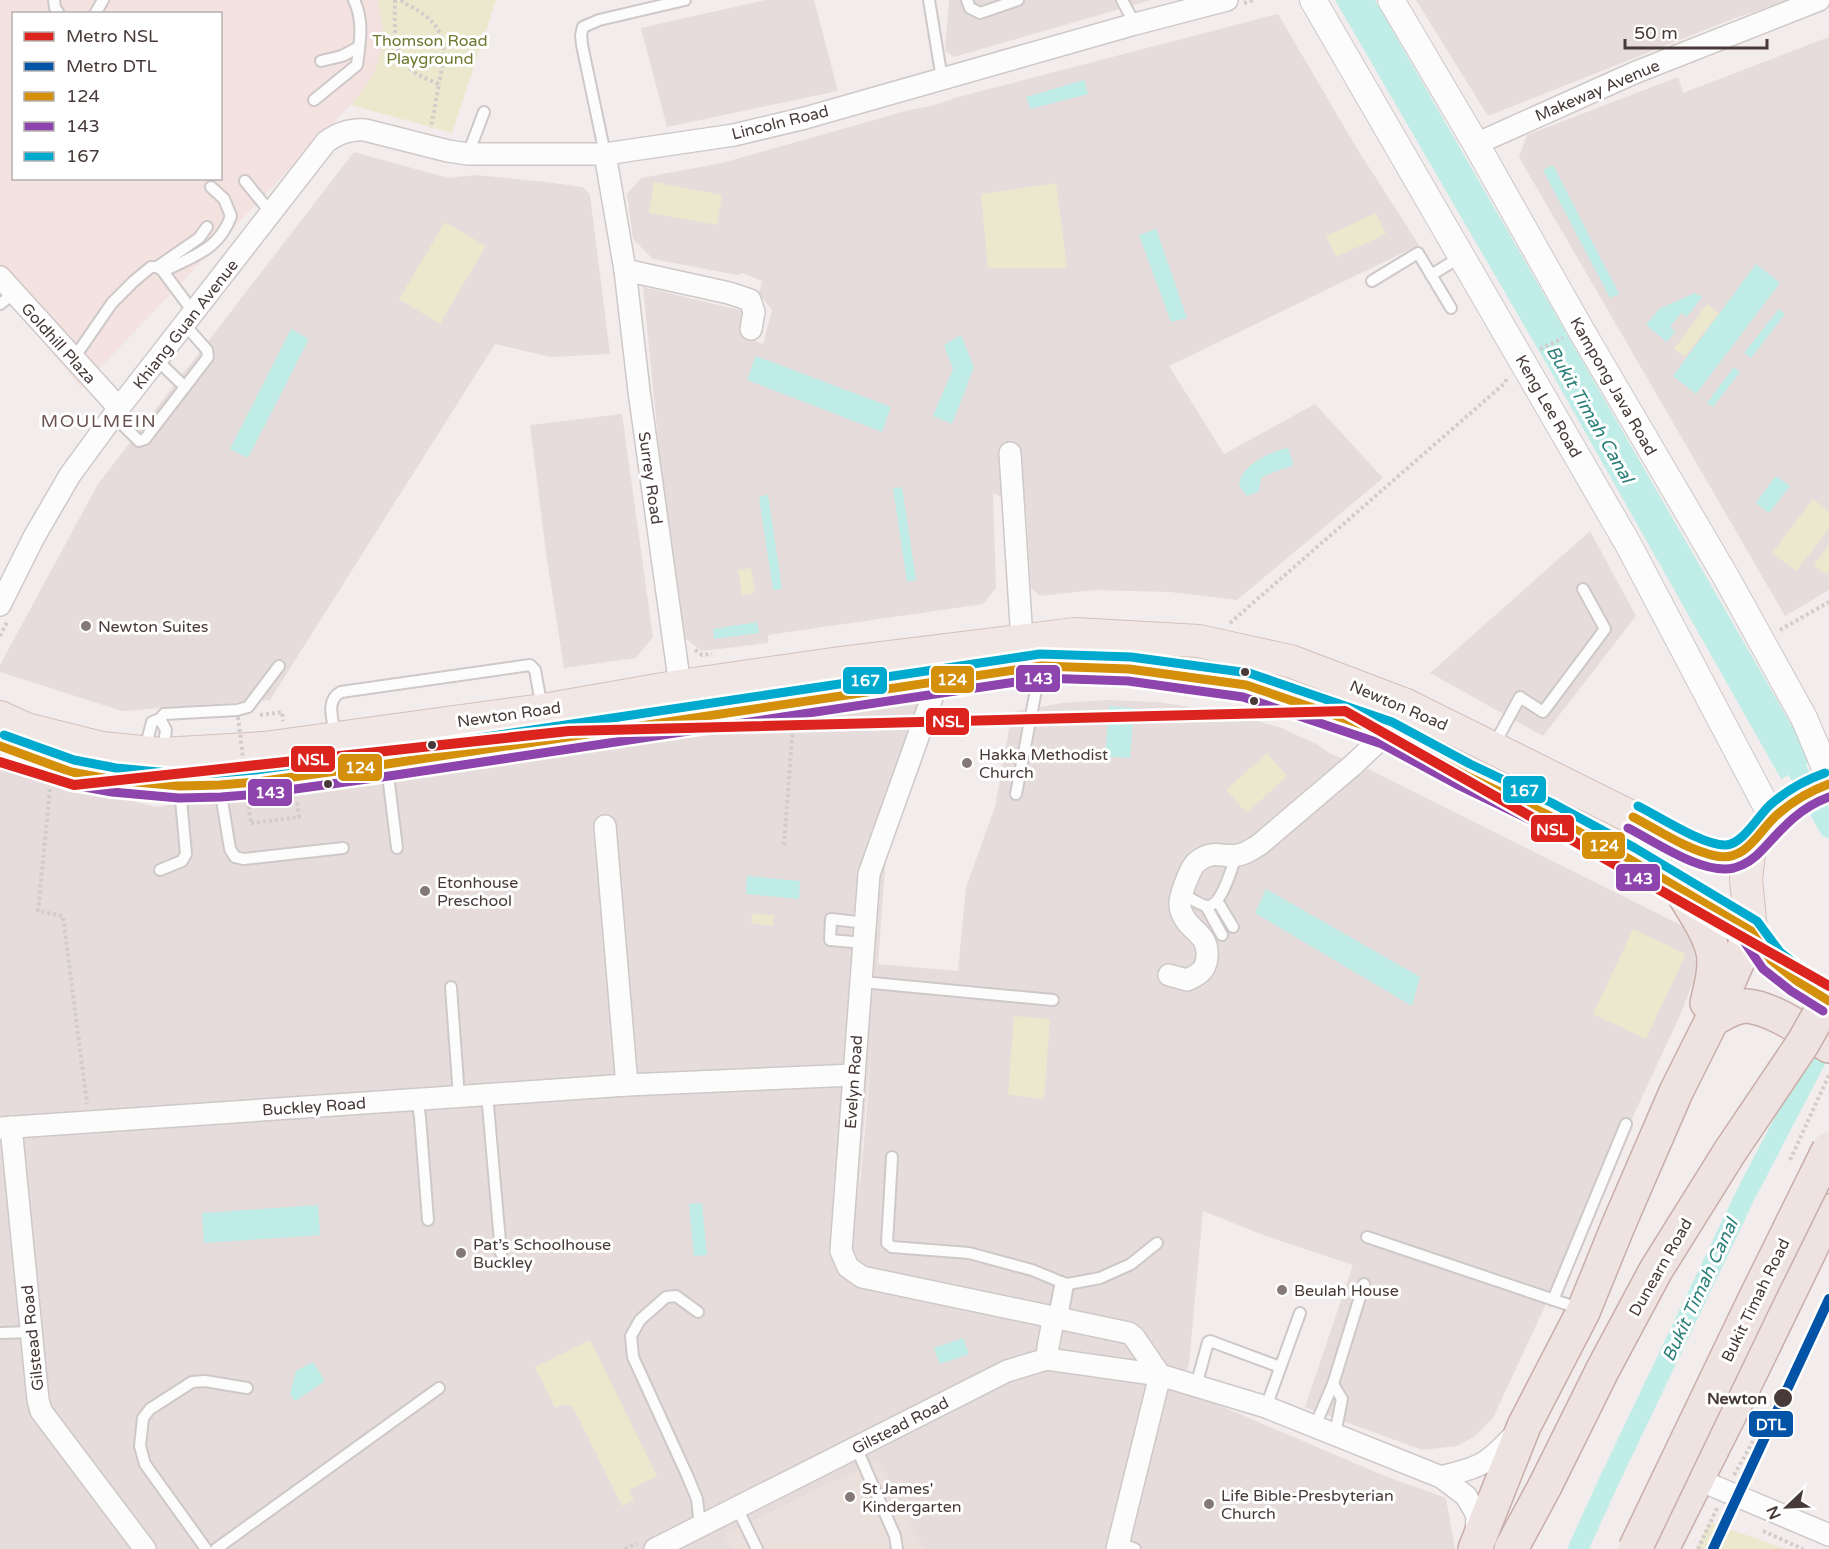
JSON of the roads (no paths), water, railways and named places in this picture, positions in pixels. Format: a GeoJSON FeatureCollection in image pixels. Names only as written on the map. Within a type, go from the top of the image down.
{"type":"FeatureCollection","features":[{"type":"Feature","properties":{"kind":"highway"},"geometry":{"type":"LineString","coordinates":[[1681,890],[1706,932],[1713,953],[1713,976],[1704,1015],[1709,1025]]}},
{"type":"Feature","properties":{"kind":"highway"},"geometry":{"type":"LineString","coordinates":[[1475,1547],[1524,1426],[1583,1312],[1667,1113],[1751,931]]}},
{"type":"Feature","properties":{"kind":"highway","name":"Dunearn Road"},"geometry":{"type":"LineString","coordinates":[[1511,1549],[1656,1270],[1829,999]]}},
{"type":"Feature","properties":{"kind":"highway"},"geometry":{"type":"LineString","coordinates":[[1709,1025],[1728,1011],[1747,1006],[1778,1015],[1829,1046]]}},
{"type":"Feature","properties":{"kind":"highway","name":"Bukit Timah Road"},"geometry":{"type":"LineString","coordinates":[[1635,1549],[1829,1149]]}},
{"type":"Feature","properties":{"kind":"highway"},"geometry":{"type":"LineString","coordinates":[[1662,1549],[1711,1485],[1829,1210]]}},
{"type":"Feature","properties":{"kind":"main road","name":"Newton Road"},"geometry":{"type":"LineString","coordinates":[[0,746],[71,772],[114,780],[180,786],[220,785],[387,764],[843,694],[1022,640],[1075,634],[1199,641],[1290,661],[1395,700],[1702,852],[1726,857],[1741,853],[1750,845]]}},
{"type":"Feature","properties":{"kind":"main road","name":"Newton Road"},"geometry":{"type":"LineString","coordinates":[[0,717],[26,729],[102,748],[153,753],[264,748],[543,710],[680,686],[840,663],[1129,669],[1246,685],[1387,733],[1629,859],[1751,931]]}},
{"type":"Feature","properties":{"kind":"main road"},"geometry":{"type":"LineString","coordinates":[[840,663],[854,672],[855,682],[853,688],[843,694]]}},
{"type":"Feature","properties":{"kind":"main road"},"geometry":{"type":"LineString","coordinates":[[1828,782],[1807,793],[1782,812],[1750,845],[1746,879],[1751,931],[1772,960],[1797,981],[1829,999]]}},
{"type":"Feature","properties":{"kind":"street","name":"Lincoln Road"},"geometry":{"type":"LineString","coordinates":[[326,142],[342,132],[354,129],[468,154],[605,154],[734,135],[805,118],[1227,0]]}},
{"type":"Feature","properties":{"kind":"street","name":"Keng Lee Road"},"geometry":{"type":"LineString","coordinates":[[1313,0],[1782,812]]}},
{"type":"Feature","properties":{"kind":"street","name":"Kampong Java Road"},"geometry":{"type":"LineString","coordinates":[[1391,0],[1731,587],[1804,718],[1828,782]]}},
{"type":"Feature","properties":{"kind":"street","name":"Makeway Avenue"},"geometry":{"type":"LineString","coordinates":[[1476,144],[1634,73],[1820,0]]}},
{"type":"Feature","properties":{"kind":"street","name":"Khiang Guan Avenue"},"geometry":{"type":"LineString","coordinates":[[5,611],[34,537],[70,476],[116,412],[326,142]]}},
{"type":"Feature","properties":{"kind":"street","name":"Surrey Road"},"geometry":{"type":"LineString","coordinates":[[605,154],[625,270],[639,391],[680,686]]}},
{"type":"Feature","properties":{"kind":"street"},"geometry":{"type":"LineString","coordinates":[[625,270],[729,292],[750,300],[754,312],[751,329]]}},
{"type":"Feature","properties":{"kind":"street","name":"Goldhill Plaza"},"geometry":{"type":"LineString","coordinates":[[5,291],[74,358],[116,412]]}},
{"type":"Feature","properties":{"kind":"street"},"geometry":{"type":"LineString","coordinates":[[1010,453],[1022,640]]}},
{"type":"Feature","properties":{"kind":"street","name":"Evelyn Road"},"geometry":{"type":"LineString","coordinates":[[937,666],[869,874],[841,1251],[848,1267],[862,1276],[1058,1317]]}},
{"type":"Feature","properties":{"kind":"street","name":"Newton Road"},"geometry":{"type":"LineString","coordinates":[[1182,893],[1196,862],[1209,855],[1236,856],[1259,845],[1387,733]]}},
{"type":"Feature","properties":{"kind":"street"},"geometry":{"type":"LineString","coordinates":[[605,825],[627,1085]]}},
{"type":"Feature","properties":{"kind":"street"},"geometry":{"type":"LineString","coordinates":[[1169,975],[1187,980],[1200,974],[1206,963],[1208,948],[1203,938],[1185,921],[1180,909],[1182,893]]}},
{"type":"Feature","properties":{"kind":"street","name":"Buckley Road"},"geometry":{"type":"LineString","coordinates":[[5,1128],[627,1085],[854,1075]]}},
{"type":"Feature","properties":{"kind":"street","name":"Gilstead Road"},"geometry":{"type":"LineString","coordinates":[[5,1128],[41,1412],[145,1549]]}},
{"type":"Feature","properties":{"kind":"street"},"geometry":{"type":"LineString","coordinates":[[1047,1359],[1048,1347],[1058,1317],[1129,1333],[1160,1375],[1124,1547]]}},
{"type":"Feature","properties":{"kind":"street","name":"Gilstead Road"},"geometry":{"type":"LineString","coordinates":[[655,1549],[1007,1371],[1047,1359],[1160,1375],[1266,1407],[1441,1477],[1466,1496],[1477,1515],[1475,1547]]}},
{"type":"Feature","properties":{"kind":"street"},"geometry":{"type":"LineString","coordinates":[[1441,1477],[1482,1464],[1524,1426]]}},
{"type":"Feature","properties":{"kind":"street"},"geometry":{"type":"LineString","coordinates":[[1711,1485],[1829,1535]]}},
{"type":"Feature","properties":{"kind":"lane"},"geometry":{"type":"LineString","coordinates":[[314,100],[357,64],[359,11],[354,0]]}},
{"type":"Feature","properties":{"kind":"lane","name":"Surrey Road"},"geometry":{"type":"LineString","coordinates":[[605,154],[582,45],[583,27],[599,20],[686,0]]}},
{"type":"Feature","properties":{"kind":"lane"},"geometry":{"type":"LineString","coordinates":[[929,0],[942,79]]}},
{"type":"Feature","properties":{"kind":"lane"},"geometry":{"type":"LineString","coordinates":[[968,0],[970,8],[980,13],[1018,0]]}},
{"type":"Feature","properties":{"kind":"lane"},"geometry":{"type":"LineString","coordinates":[[1122,0],[1135,24]]}},
{"type":"Feature","properties":{"kind":"lane"},"geometry":{"type":"LineString","coordinates":[[321,61],[342,56],[359,46]]}},
{"type":"Feature","properties":{"kind":"lane"},"geometry":{"type":"LineString","coordinates":[[468,154],[484,112]]}},
{"type":"Feature","properties":{"kind":"lane"},"geometry":{"type":"LineString","coordinates":[[245,181],[271,213]]}},
{"type":"Feature","properties":{"kind":"lane"},"geometry":{"type":"LineString","coordinates":[[74,358],[112,303],[134,281],[151,267],[160,269],[209,249],[226,231],[231,216],[224,199],[211,187]]}},
{"type":"Feature","properties":{"kind":"lane"},"geometry":{"type":"LineString","coordinates":[[160,269],[199,238],[207,226]]}},
{"type":"Feature","properties":{"kind":"lane"},"geometry":{"type":"LineString","coordinates":[[1372,281],[1418,253],[1451,308]]}},
{"type":"Feature","properties":{"kind":"lane"},"geometry":{"type":"LineString","coordinates":[[1431,275],[1462,256]]}},
{"type":"Feature","properties":{"kind":"lane"},"geometry":{"type":"LineString","coordinates":[[116,412],[139,441],[142,441],[208,357],[160,269]]}},
{"type":"Feature","properties":{"kind":"lane"},"geometry":{"type":"LineString","coordinates":[[157,360],[185,387]]}},
{"type":"Feature","properties":{"kind":"lane"},"geometry":{"type":"LineString","coordinates":[[1493,748],[1520,697],[1543,712],[1605,629],[1583,589]]}},
{"type":"Feature","properties":{"kind":"lane"},"geometry":{"type":"LineString","coordinates":[[339,770],[331,702],[334,695],[341,692],[530,665],[535,670],[543,710]]}},
{"type":"Feature","properties":{"kind":"lane"},"geometry":{"type":"LineString","coordinates":[[153,753],[152,722],[167,713],[237,711],[248,707],[279,666]]}},
{"type":"Feature","properties":{"kind":"lane"},"geometry":{"type":"LineString","coordinates":[[1016,794],[1041,666]]}},
{"type":"Feature","properties":{"kind":"lane"},"geometry":{"type":"LineString","coordinates":[[153,753],[166,730],[160,719]]}},
{"type":"Feature","properties":{"kind":"lane"},"geometry":{"type":"LineString","coordinates":[[387,764],[398,848]]}},
{"type":"Feature","properties":{"kind":"lane"},"geometry":{"type":"LineString","coordinates":[[220,785],[230,849],[235,857],[243,859],[343,848]]}},
{"type":"Feature","properties":{"kind":"lane"},"geometry":{"type":"LineString","coordinates":[[160,870],[182,861],[186,854],[180,786]]}},
{"type":"Feature","properties":{"kind":"lane"},"geometry":{"type":"LineString","coordinates":[[1206,906],[1218,902],[1236,856]]}},
{"type":"Feature","properties":{"kind":"lane"},"geometry":{"type":"LineString","coordinates":[[1182,893],[1206,906],[1222,935]]}},
{"type":"Feature","properties":{"kind":"lane"},"geometry":{"type":"LineString","coordinates":[[1218,902],[1233,927]]}},
{"type":"Feature","properties":{"kind":"lane"},"geometry":{"type":"LineString","coordinates":[[862,982],[1053,1000]]}},
{"type":"Feature","properties":{"kind":"lane"},"geometry":{"type":"LineString","coordinates":[[451,987],[459,1097]]}},
{"type":"Feature","properties":{"kind":"lane"},"geometry":{"type":"LineString","coordinates":[[487,1095],[501,1253]]}},
{"type":"Feature","properties":{"kind":"lane"},"geometry":{"type":"LineString","coordinates":[[417,1099],[428,1220]]}},
{"type":"Feature","properties":{"kind":"lane"},"geometry":{"type":"LineString","coordinates":[[1553,1300],[1626,1124]]}},
{"type":"Feature","properties":{"kind":"lane"},"geometry":{"type":"LineString","coordinates":[[892,1157],[887,1243],[892,1246],[969,1253],[1032,1270],[1064,1283],[1100,1278],[1131,1264],[1157,1243]]}},
{"type":"Feature","properties":{"kind":"lane"},"geometry":{"type":"LineString","coordinates":[[1367,1237],[1583,1312]]}},
{"type":"Feature","properties":{"kind":"lane"},"geometry":{"type":"LineString","coordinates":[[1058,1317],[1064,1283]]}},
{"type":"Feature","properties":{"kind":"lane"},"geometry":{"type":"LineString","coordinates":[[1325,1430],[1333,1384],[1365,1284]]}},
{"type":"Feature","properties":{"kind":"lane"},"geometry":{"type":"LineString","coordinates":[[698,1312],[676,1296],[666,1297],[640,1320],[631,1336],[633,1358],[697,1499],[700,1526]]}},
{"type":"Feature","properties":{"kind":"lane"},"geometry":{"type":"LineString","coordinates":[[1266,1407],[1300,1313]]}},
{"type":"Feature","properties":{"kind":"lane"},"geometry":{"type":"LineString","coordinates":[[0,1333],[31,1332]]}},
{"type":"Feature","properties":{"kind":"lane"},"geometry":{"type":"LineString","coordinates":[[1196,1386],[1210,1341],[1280,1367]]}},
{"type":"Feature","properties":{"kind":"lane"},"geometry":{"type":"LineString","coordinates":[[206,1549],[145,1464],[140,1446],[143,1418],[150,1409],[192,1382],[205,1381],[247,1388]]}},
{"type":"Feature","properties":{"kind":"lane"},"geometry":{"type":"LineString","coordinates":[[1325,1430],[1342,1399],[1333,1384]]}},
{"type":"Feature","properties":{"kind":"lane"},"geometry":{"type":"LineString","coordinates":[[216,1549],[439,1388]]}},
{"type":"Feature","properties":{"kind":"lane"},"geometry":{"type":"LineString","coordinates":[[856,1447],[895,1536],[897,1549]]}},
{"type":"Feature","properties":{"kind":"lane"},"geometry":{"type":"LineString","coordinates":[[737,1508],[757,1549]]}},
{"type":"Feature","properties":{"kind":"water"},"geometry":{"type":"Polygon","coordinates":[[[1335,0],[1375,0],[1812,761],[1781,779],[1554,377],[1335,0]]]}},
{"type":"Feature","properties":{"kind":"water"},"geometry":{"type":"Polygon","coordinates":[[[1084,80],[1088,94],[1030,109],[1026,97],[1084,80]]]}},
{"type":"Feature","properties":{"kind":"water"},"geometry":{"type":"Polygon","coordinates":[[[1553,165],[1619,294],[1610,298],[1543,170],[1553,165]]]}},
{"type":"Feature","properties":{"kind":"water"},"geometry":{"type":"Polygon","coordinates":[[[1156,229],[1187,318],[1171,322],[1139,235],[1156,229]]]}},
{"type":"Feature","properties":{"kind":"water"},"geometry":{"type":"Polygon","coordinates":[[[1756,264],[1780,283],[1696,394],[1673,376],[1756,264]]]}},
{"type":"Feature","properties":{"kind":"water"},"geometry":{"type":"Polygon","coordinates":[[[1695,293],[1702,297],[1687,317],[1681,313],[1670,327],[1675,332],[1667,342],[1646,325],[1659,309],[1695,293]]]}},
{"type":"Feature","properties":{"kind":"water"},"geometry":{"type":"Polygon","coordinates":[[[1779,309],[1785,314],[1751,358],[1744,353],[1779,309]]]}},
{"type":"Feature","properties":{"kind":"water"},"geometry":{"type":"Polygon","coordinates":[[[291,329],[309,339],[248,458],[230,449],[291,329]]]}},
{"type":"Feature","properties":{"kind":"water"},"geometry":{"type":"Polygon","coordinates":[[[961,335],[974,367],[952,424],[933,416],[953,369],[944,345],[961,335]]]}},
{"type":"Feature","properties":{"kind":"water"},"geometry":{"type":"Polygon","coordinates":[[[756,356],[891,407],[882,432],[747,380],[756,356]]]}},
{"type":"Feature","properties":{"kind":"water"},"geometry":{"type":"Polygon","coordinates":[[[1734,367],[1740,372],[1713,407],[1707,403],[1734,367]]]}},
{"type":"Feature","properties":{"kind":"water"},"geometry":{"type":"Polygon","coordinates":[[[1288,448],[1294,465],[1261,478],[1259,491],[1247,496],[1239,485],[1245,471],[1257,460],[1288,448]]]}},
{"type":"Feature","properties":{"kind":"water"},"geometry":{"type":"Polygon","coordinates":[[[1776,476],[1790,486],[1769,513],[1756,503],[1776,476]]]}},
{"type":"Feature","properties":{"kind":"water"},"geometry":{"type":"Polygon","coordinates":[[[902,487],[916,580],[907,582],[893,488],[902,487]]]}},
{"type":"Feature","properties":{"kind":"water"},"geometry":{"type":"Polygon","coordinates":[[[768,495],[782,589],[773,590],[759,497],[768,495]]]}},
{"type":"Feature","properties":{"kind":"water"},"geometry":{"type":"Polygon","coordinates":[[[757,622],[759,633],[714,639],[713,629],[757,622]]]}},
{"type":"Feature","properties":{"kind":"water"},"geometry":{"type":"Polygon","coordinates":[[[1109,706],[1134,708],[1130,758],[1105,756],[1109,706]]]}},
{"type":"Feature","properties":{"kind":"water"},"geometry":{"type":"Polygon","coordinates":[[[747,876],[800,881],[799,899],[746,894],[747,876]]]}},
{"type":"Feature","properties":{"kind":"water"},"geometry":{"type":"Polygon","coordinates":[[[1266,889],[1420,977],[1412,1006],[1255,913],[1266,889]]]}},
{"type":"Feature","properties":{"kind":"water"},"geometry":{"type":"Polygon","coordinates":[[[702,1203],[707,1255],[694,1256],[689,1204],[702,1203]]]}},
{"type":"Feature","properties":{"kind":"water"},"geometry":{"type":"Polygon","coordinates":[[[318,1205],[320,1235],[204,1243],[202,1213],[318,1205]]]}},
{"type":"Feature","properties":{"kind":"water"},"geometry":{"type":"Polygon","coordinates":[[[963,1338],[969,1354],[940,1364],[934,1348],[963,1338]]]}},
{"type":"Feature","properties":{"kind":"water"},"geometry":{"type":"Polygon","coordinates":[[[313,1362],[325,1381],[295,1401],[290,1394],[296,1371],[313,1362]]]}},
{"type":"Feature","properties":{"kind":"waterway","name":"Bukit Timah Canal"},"geometry":{"type":"LineString","coordinates":[[1785,748],[1829,828]]}},
{"type":"Feature","properties":{"kind":"waterway","name":"Bukit Timah Canal"},"geometry":{"type":"LineString","coordinates":[[1578,1549],[1746,1194],[1829,1035]]}},
{"type":"Feature","properties":{"kind":"metro line","name":"NSL"},"geometry":{"type":"LineString","coordinates":[[0,762],[74,785],[569,731],[1345,711],[1829,986]]}},
{"type":"Feature","properties":{"kind":"metro line","name":"DTL"},"geometry":{"type":"LineString","coordinates":[[1713,1549],[1829,1299]]}},
{"type":"Feature","properties":{"kind":"place","name":"Newton Suites"},"geometry":{"type":"Point","coordinates":[86,626]}},
{"type":"Feature","properties":{"kind":"place","name":"Hakka Methodist Church"},"geometry":{"type":"Point","coordinates":[967,763]}},
{"type":"Feature","properties":{"kind":"place","name":"Etonhouse Preschool"},"geometry":{"type":"Point","coordinates":[425,891]}},
{"type":"Feature","properties":{"kind":"place","name":"Pat’s Schoolhouse Buckley"},"geometry":{"type":"Point","coordinates":[461,1253]}},
{"type":"Feature","properties":{"kind":"place","name":"Beulah House"},"geometry":{"type":"Point","coordinates":[1282,1290]}},
{"type":"Feature","properties":{"kind":"place","name":"Newton"},"geometry":{"type":"Point","coordinates":[1783,1398]}},
{"type":"Feature","properties":{"kind":"place","name":"St James' Kindergarten"},"geometry":{"type":"Point","coordinates":[850,1497]}},
{"type":"Feature","properties":{"kind":"place","name":"Life Bible-Presbyterian Church"},"geometry":{"type":"Point","coordinates":[1209,1504]}},
{"type":"Feature","properties":{"kind":"district","name":"MOULMEIN"},"geometry":{"type":"Point","coordinates":[99,421]}},
{"type":"Feature","properties":{"kind":"park label","name":"Thomson Road Playground"},"geometry":{"type":"Point","coordinates":[430,49]}}]}
